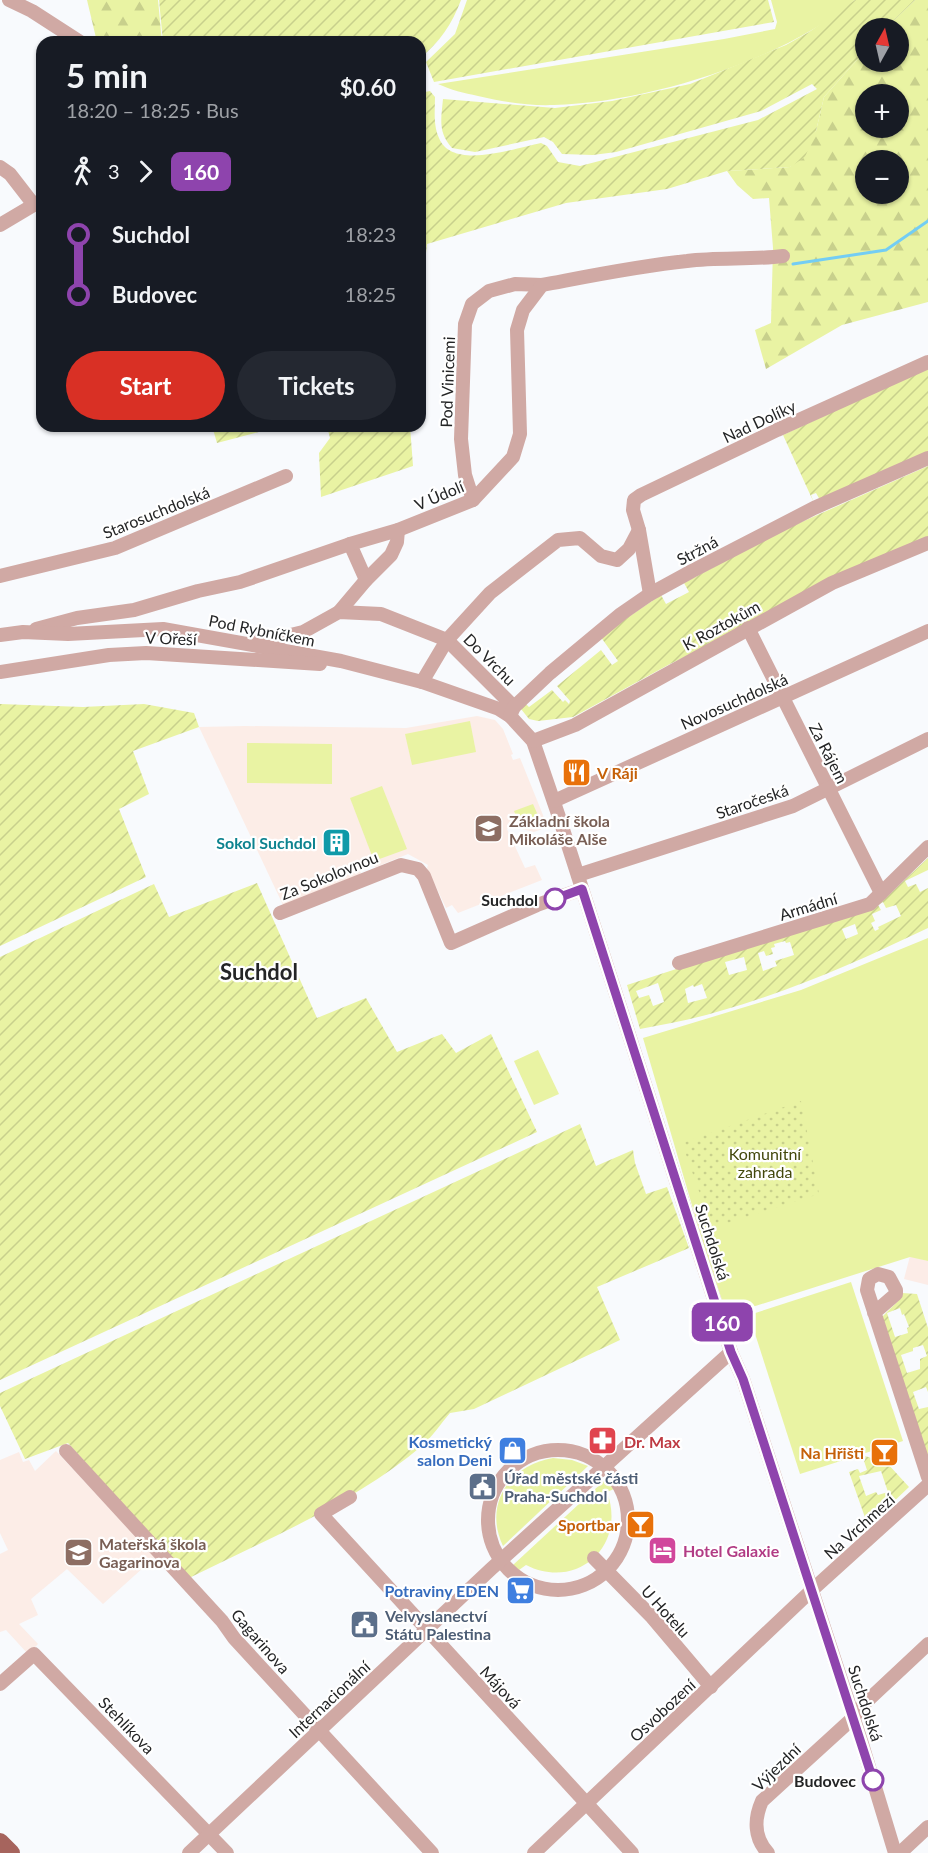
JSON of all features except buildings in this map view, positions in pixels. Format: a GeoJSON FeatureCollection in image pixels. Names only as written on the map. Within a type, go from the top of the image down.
{"type":"FeatureCollection","features":[{"type":"Feature","properties":{"kind":"main road"},"geometry":{"type":"LineString","coordinates":[[0,1842],[11,1853]]}},
{"type":"Feature","properties":{"kind":"street"},"geometry":{"type":"LineString","coordinates":[[9,0],[32,11],[72,36]]}},
{"type":"Feature","properties":{"kind":"street"},"geometry":{"type":"LineString","coordinates":[[0,167],[36,201]]}},
{"type":"Feature","properties":{"kind":"street"},"geometry":{"type":"LineString","coordinates":[[0,225],[36,204]]}},
{"type":"Feature","properties":{"kind":"street"},"geometry":{"type":"LineString","coordinates":[[542,285],[689,260],[783,256]]}},
{"type":"Feature","properties":{"kind":"street","name":"Pod Vinicemi"},"geometry":{"type":"LineString","coordinates":[[473,500],[465,476],[461,439],[465,324],[472,304],[489,291],[515,284],[542,285]]}},
{"type":"Feature","properties":{"kind":"street","name":"V Údolí"},"geometry":{"type":"LineString","coordinates":[[23,632],[77,618],[134,610],[198,591],[240,582],[398,530],[473,500],[513,457],[518,447],[520,434],[518,330],[523,310],[542,285]]}},
{"type":"Feature","properties":{"kind":"street","name":"Nad Dolíky"},"geometry":{"type":"LineString","coordinates":[[650,594],[639,530],[633,510],[634,500],[777,430],[928,362]]}},
{"type":"Feature","properties":{"kind":"street","name":"Stržná"},"geometry":{"type":"LineString","coordinates":[[512,711],[550,673],[621,614],[650,594],[814,508],[928,458]]}},
{"type":"Feature","properties":{"kind":"street","name":"Starosuchdolská"},"geometry":{"type":"LineString","coordinates":[[0,576],[115,548],[285,476]]}},
{"type":"Feature","properties":{"kind":"street"},"geometry":{"type":"LineString","coordinates":[[235,640],[274,639],[303,632],[339,612],[366,580],[392,555],[397,542],[398,530]]}},
{"type":"Feature","properties":{"kind":"street"},"geometry":{"type":"LineString","coordinates":[[422,682],[447,640],[489,594],[558,540],[580,538],[601,556],[617,560],[629,549],[639,530]]}},
{"type":"Feature","properties":{"kind":"street","name":"K Roztokům"},"geometry":{"type":"LineString","coordinates":[[533,741],[575,726],[832,583],[928,543]]}},
{"type":"Feature","properties":{"kind":"street"},"geometry":{"type":"LineString","coordinates":[[350,544],[366,580]]}},
{"type":"Feature","properties":{"kind":"street","name":"Do Vrchu"},"geometry":{"type":"LineString","coordinates":[[339,612],[381,614],[447,640],[512,711]]}},
{"type":"Feature","properties":{"kind":"street","name":"Za Rájem"},"geometry":{"type":"LineString","coordinates":[[748,628],[881,893]]}},
{"type":"Feature","properties":{"kind":"street","name":"Pod Rybníčkem"},"geometry":{"type":"LineString","coordinates":[[0,635],[23,632],[68,634],[163,629],[235,640],[341,661],[422,682],[499,709],[512,711]]}},
{"type":"Feature","properties":{"kind":"street","name":"Novosuchdolská"},"geometry":{"type":"LineString","coordinates":[[554,801],[928,631]]}},
{"type":"Feature","properties":{"kind":"street","name":"V Ořeší"},"geometry":{"type":"LineString","coordinates":[[0,672],[109,655],[146,653],[326,664],[341,661]]}},
{"type":"Feature","properties":{"kind":"street","name":"Suchdolská"},"geometry":{"type":"LineString","coordinates":[[512,711],[533,741],[554,801],[731,1352],[743,1379],[897,1853]]}},
{"type":"Feature","properties":{"kind":"street","name":"Staročeská"},"geometry":{"type":"LineString","coordinates":[[578,875],[793,806],[928,739]]}},
{"type":"Feature","properties":{"kind":"street","name":"Armádní"},"geometry":{"type":"LineString","coordinates":[[679,963],[699,964],[870,904],[928,848]]}},
{"type":"Feature","properties":{"kind":"street","name":"Za Sokolovnou"},"geometry":{"type":"LineString","coordinates":[[280,913],[379,872],[401,865],[410,866],[418,869],[424,876],[451,943],[537,905],[582,889]]}},
{"type":"Feature","properties":{"kind":"street"},"geometry":{"type":"LineString","coordinates":[[874,1313],[928,1477]]}},
{"type":"Feature","properties":{"kind":"street","name":"Internacionální"},"geometry":{"type":"LineString","coordinates":[[189,1853],[501,1560],[731,1352]]}},
{"type":"Feature","properties":{"kind":"street"},"geometry":{"type":"LineString","coordinates":[[556,1450],[582,1454],[604,1467],[621,1489],[628,1518],[623,1546],[606,1571],[581,1586],[551,1590],[523,1581],[510,1571],[501,1560],[489,1535],[488,1516],[493,1492],[510,1469],[531,1455],[556,1450]]}},
{"type":"Feature","properties":{"kind":"street","name":"Gagarinova"},"geometry":{"type":"LineString","coordinates":[[66,1451],[432,1853]]}},
{"type":"Feature","properties":{"kind":"street","name":"Na Vrchmezí"},"geometry":{"type":"LineString","coordinates":[[812,1590],[928,1485]]}},
{"type":"Feature","properties":{"kind":"street","name":"Májová"},"geometry":{"type":"LineString","coordinates":[[350,1497],[321,1514],[632,1853]]}},
{"type":"Feature","properties":{"kind":"street","name":"U Hotelu"},"geometry":{"type":"LineString","coordinates":[[594,1558],[651,1616],[711,1687]]}},
{"type":"Feature","properties":{"kind":"street","name":"Osvobození"},"geometry":{"type":"LineString","coordinates":[[534,1853],[812,1590]]}},
{"type":"Feature","properties":{"kind":"street","name":"Výjezdní"},"geometry":{"type":"LineString","coordinates":[[768,1853],[761,1846],[758,1836],[758,1811],[762,1801],[853,1718],[865,1703],[928,1644]]}},
{"type":"Feature","properties":{"kind":"street","name":"Stehlíkova"},"geometry":{"type":"LineString","coordinates":[[0,1684],[34,1654],[227,1853]]}},
{"type":"Feature","properties":{"kind":"street"},"geometry":{"type":"LineString","coordinates":[[897,1853],[928,1827]]}},
{"type":"Feature","properties":{"kind":"shaded area"},"geometry":{"type":"Polygon","coordinates":[[[477,716],[495,720],[503,729],[513,754],[511,755],[513,760],[520,758],[545,820],[545,828],[534,832],[514,827],[507,829],[525,868],[535,865],[542,880],[458,913],[452,905],[446,908],[427,868],[428,865],[408,854],[376,867],[371,865],[362,869],[360,874],[283,905],[199,727],[406,728],[477,716]]]}},
{"type":"Feature","properties":{"kind":"shaded area"},"geometry":{"type":"Polygon","coordinates":[[[910,1256],[928,1261],[928,1285],[904,1279],[910,1256]]]}},
{"type":"Feature","properties":{"kind":"shaded area","name":"Mateřská škola Gagarinova"},"geometry":{"type":"Polygon","coordinates":[[[56,1451],[155,1557],[103,1604],[67,1569],[31,1599],[38,1615],[19,1624],[38,1644],[28,1654],[6,1630],[0,1632],[0,1554],[8,1550],[0,1533],[0,1460],[19,1452],[23,1462],[29,1460],[35,1471],[56,1451]]]}},
{"type":"Feature","properties":{"kind":"green space"},"geometry":{"type":"Polygon","coordinates":[[[87,0],[158,0],[161,36],[96,36],[87,0]]]}},
{"type":"Feature","properties":{"kind":"green space"},"geometry":{"type":"Polygon","coordinates":[[[159,0],[461,0],[445,32],[426,53],[426,36],[162,36],[159,0]]]}},
{"type":"Feature","properties":{"kind":"green space"},"geometry":{"type":"Polygon","coordinates":[[[467,0],[768,0],[774,22],[434,82],[426,62],[455,34],[467,0]]]}},
{"type":"Feature","properties":{"kind":"green space"},"geometry":{"type":"Polygon","coordinates":[[[771,0],[855,0],[825,22],[753,59],[671,87],[630,96],[591,102],[535,105],[487,98],[438,84],[775,29],[777,22],[771,0]]]}},
{"type":"Feature","properties":{"kind":"green space"},"geometry":{"type":"Polygon","coordinates":[[[855,0],[915,0],[896,18],[855,18],[855,62],[824,97],[816,131],[805,157],[790,167],[727,171],[667,189],[566,203],[427,244],[426,253],[426,92],[430,91],[435,97],[437,133],[446,148],[457,153],[485,155],[541,143],[547,146],[558,162],[580,166],[758,120],[817,89],[812,84],[761,111],[616,152],[593,155],[562,154],[553,142],[544,137],[475,152],[452,148],[442,131],[443,99],[555,108],[612,101],[690,84],[786,45],[855,0]]]}},
{"type":"Feature","properties":{"kind":"green space"},"geometry":{"type":"Polygon","coordinates":[[[915,0],[928,0],[928,302],[842,325],[766,369],[755,330],[771,323],[773,248],[769,198],[753,199],[737,185],[727,171],[790,167],[816,131],[824,97],[855,62],[855,72],[909,72],[909,18],[896,18],[915,0]]]}},
{"type":"Feature","properties":{"kind":"green space"},"geometry":{"type":"Polygon","coordinates":[[[928,367],[928,452],[820,500],[816,493],[811,495],[814,503],[783,435],[928,367]]]}},
{"type":"Feature","properties":{"kind":"green space"},"geometry":{"type":"Polygon","coordinates":[[[214,432],[259,432],[217,443],[214,432]]]}},
{"type":"Feature","properties":{"kind":"green space"},"geometry":{"type":"Polygon","coordinates":[[[328,432],[410,432],[413,466],[321,497],[319,453],[330,438],[328,432]]]}},
{"type":"Feature","properties":{"kind":"green space"},"geometry":{"type":"Polygon","coordinates":[[[928,466],[928,540],[670,664],[573,717],[538,721],[529,719],[521,709],[523,701],[529,707],[552,690],[563,702],[565,700],[569,704],[570,701],[557,686],[601,650],[612,665],[618,661],[600,636],[661,595],[666,604],[689,592],[684,583],[779,532],[928,466]]]}},
{"type":"Feature","properties":{"kind":"green space"},"geometry":{"type":"Polygon","coordinates":[[[0,704],[83,707],[144,704],[194,713],[199,727],[133,751],[149,794],[119,809],[146,877],[0,946],[0,704]]]}},
{"type":"Feature","properties":{"kind":"green space"},"geometry":{"type":"Polygon","coordinates":[[[470,721],[476,752],[412,765],[405,734],[470,721]]]}},
{"type":"Feature","properties":{"kind":"green space"},"geometry":{"type":"Polygon","coordinates":[[[247,743],[332,744],[332,784],[247,783],[247,743]]]}},
{"type":"Feature","properties":{"kind":"green space"},"geometry":{"type":"Polygon","coordinates":[[[382,786],[407,849],[374,861],[350,798],[382,786]]]}},
{"type":"Feature","properties":{"kind":"green space"},"geometry":{"type":"Polygon","coordinates":[[[533,804],[540,820],[521,828],[514,811],[533,804]]]}},
{"type":"Feature","properties":{"kind":"green space"},"geometry":{"type":"Polygon","coordinates":[[[928,858],[928,870],[905,881],[908,887],[916,884],[920,892],[928,888],[928,928],[852,963],[773,994],[700,1016],[640,1029],[627,985],[880,903],[928,858]],[[883,902],[878,905],[881,910],[872,914],[875,921],[871,923],[875,931],[879,929],[878,927],[901,916],[896,905],[886,908],[883,902]],[[855,924],[842,929],[846,939],[858,934],[855,924]],[[790,942],[774,944],[775,947],[771,948],[773,954],[766,956],[764,951],[758,953],[763,971],[777,966],[775,961],[794,955],[790,942]],[[744,957],[725,962],[729,975],[747,970],[744,957]],[[658,983],[636,991],[639,998],[649,995],[653,1006],[664,1002],[658,983]],[[702,984],[694,987],[693,985],[685,989],[688,1003],[707,998],[702,984]]]}},
{"type":"Feature","properties":{"kind":"green space"},"geometry":{"type":"Polygon","coordinates":[[[257,883],[317,1018],[366,998],[397,1052],[442,1034],[456,1053],[491,1034],[537,1132],[0,1380],[0,957],[154,884],[169,917],[257,883]]]}},
{"type":"Feature","properties":{"kind":"green space"},"geometry":{"type":"Polygon","coordinates":[[[928,938],[928,1261],[910,1257],[727,1315],[703,1243],[643,1038],[801,990],[928,938]]]}},
{"type":"Feature","properties":{"kind":"green space"},"geometry":{"type":"Polygon","coordinates":[[[538,1050],[559,1094],[534,1105],[514,1061],[538,1050]]]}},
{"type":"Feature","properties":{"kind":"green space","name":"Komunitní zahrada"},"geometry":{"type":"Polygon","coordinates":[[[801,1101],[819,1194],[712,1228],[682,1143],[801,1101]]]}},
{"type":"Feature","properties":{"kind":"green space"},"geometry":{"type":"Polygon","coordinates":[[[580,1124],[596,1166],[633,1150],[646,1194],[667,1187],[689,1248],[597,1287],[620,1340],[474,1409],[450,1413],[423,1445],[369,1485],[280,1534],[189,1578],[68,1443],[25,1459],[0,1406],[0,1393],[580,1124]]]}},
{"type":"Feature","properties":{"kind":"green space"},"geometry":{"type":"Polygon","coordinates":[[[851,1282],[903,1441],[800,1474],[749,1315],[851,1282]]]}},
{"type":"Feature","properties":{"kind":"green space"},"geometry":{"type":"Polygon","coordinates":[[[902,1293],[917,1294],[928,1328],[928,1392],[926,1387],[913,1392],[919,1409],[928,1407],[928,1460],[882,1317],[898,1301],[902,1293]],[[900,1308],[887,1313],[895,1337],[908,1333],[907,1328],[909,1327],[900,1308]],[[923,1345],[901,1355],[907,1373],[920,1369],[920,1359],[927,1356],[923,1345]]]}},
{"type":"Feature","properties":{"kind":"green space"},"geometry":{"type":"Polygon","coordinates":[[[862,1455],[887,1463],[909,1487],[868,1526],[849,1472],[858,1469],[860,1473],[867,1470],[862,1455]],[[881,1471],[859,1476],[866,1496],[876,1492],[878,1495],[888,1492],[881,1471]]]}},
{"type":"Feature","properties":{"kind":"green space"},"geometry":{"type":"Polygon","coordinates":[[[553,1458],[572,1460],[588,1466],[503,1546],[496,1516],[504,1489],[524,1469],[553,1458]]]}},
{"type":"Feature","properties":{"kind":"green space"},"geometry":{"type":"Polygon","coordinates":[[[606,1479],[614,1489],[607,1492],[611,1512],[610,1530],[604,1546],[593,1558],[579,1568],[563,1572],[545,1572],[526,1565],[519,1570],[513,1565],[606,1479]]]}},
{"type":"Feature","properties":{"kind":"waterway"},"geometry":{"type":"LineString","coordinates":[[793,264],[886,250],[928,221]]}},
{"type":"Feature","properties":{"kind":"bus line","name":"160"},"geometry":{"type":"LineString","coordinates":[[555,899],[582,889],[731,1352],[743,1379],[873,1780]]}},
{"type":"Feature","properties":{"kind":"place","name":"V Ráji"},"geometry":{"type":"Point","coordinates":[576,772]}},
{"type":"Feature","properties":{"kind":"place","name":"Základní škola Mikoláše Alše"},"geometry":{"type":"Point","coordinates":[488,829]}},
{"type":"Feature","properties":{"kind":"place","name":"Sokol Suchdol"},"geometry":{"type":"Point","coordinates":[337,842]}},
{"type":"Feature","properties":{"kind":"place","name":"Suchdol"},"geometry":{"type":"Point","coordinates":[555,899]}},
{"type":"Feature","properties":{"kind":"place","name":"Dr. Max"},"geometry":{"type":"Point","coordinates":[603,1441]}},
{"type":"Feature","properties":{"kind":"place","name":"Kosmetický salon Deni"},"geometry":{"type":"Point","coordinates":[513,1450]}},
{"type":"Feature","properties":{"kind":"place","name":"Na Hřišti"},"geometry":{"type":"Point","coordinates":[885,1452]}},
{"type":"Feature","properties":{"kind":"place","name":"Úřad městské části Praha-Suchdol"},"geometry":{"type":"Point","coordinates":[483,1486]}},
{"type":"Feature","properties":{"kind":"place","name":"Sportbar"},"geometry":{"type":"Point","coordinates":[641,1524]}},
{"type":"Feature","properties":{"kind":"place","name":"Hotel Galaxie"},"geometry":{"type":"Point","coordinates":[662,1550]}},
{"type":"Feature","properties":{"kind":"place","name":"Mateřská škola Gagarinova"},"geometry":{"type":"Point","coordinates":[78,1552]}},
{"type":"Feature","properties":{"kind":"place","name":"Potraviny EDEN"},"geometry":{"type":"Point","coordinates":[520,1590]}},
{"type":"Feature","properties":{"kind":"place","name":"Velvyslanectví Státu Palestina"},"geometry":{"type":"Point","coordinates":[364,1624]}},
{"type":"Feature","properties":{"kind":"place","name":"Budovec"},"geometry":{"type":"Point","coordinates":[873,1780]}},
{"type":"Feature","properties":{"kind":"district","name":"Suchdol"},"geometry":{"type":"Point","coordinates":[259,971]}}]}
